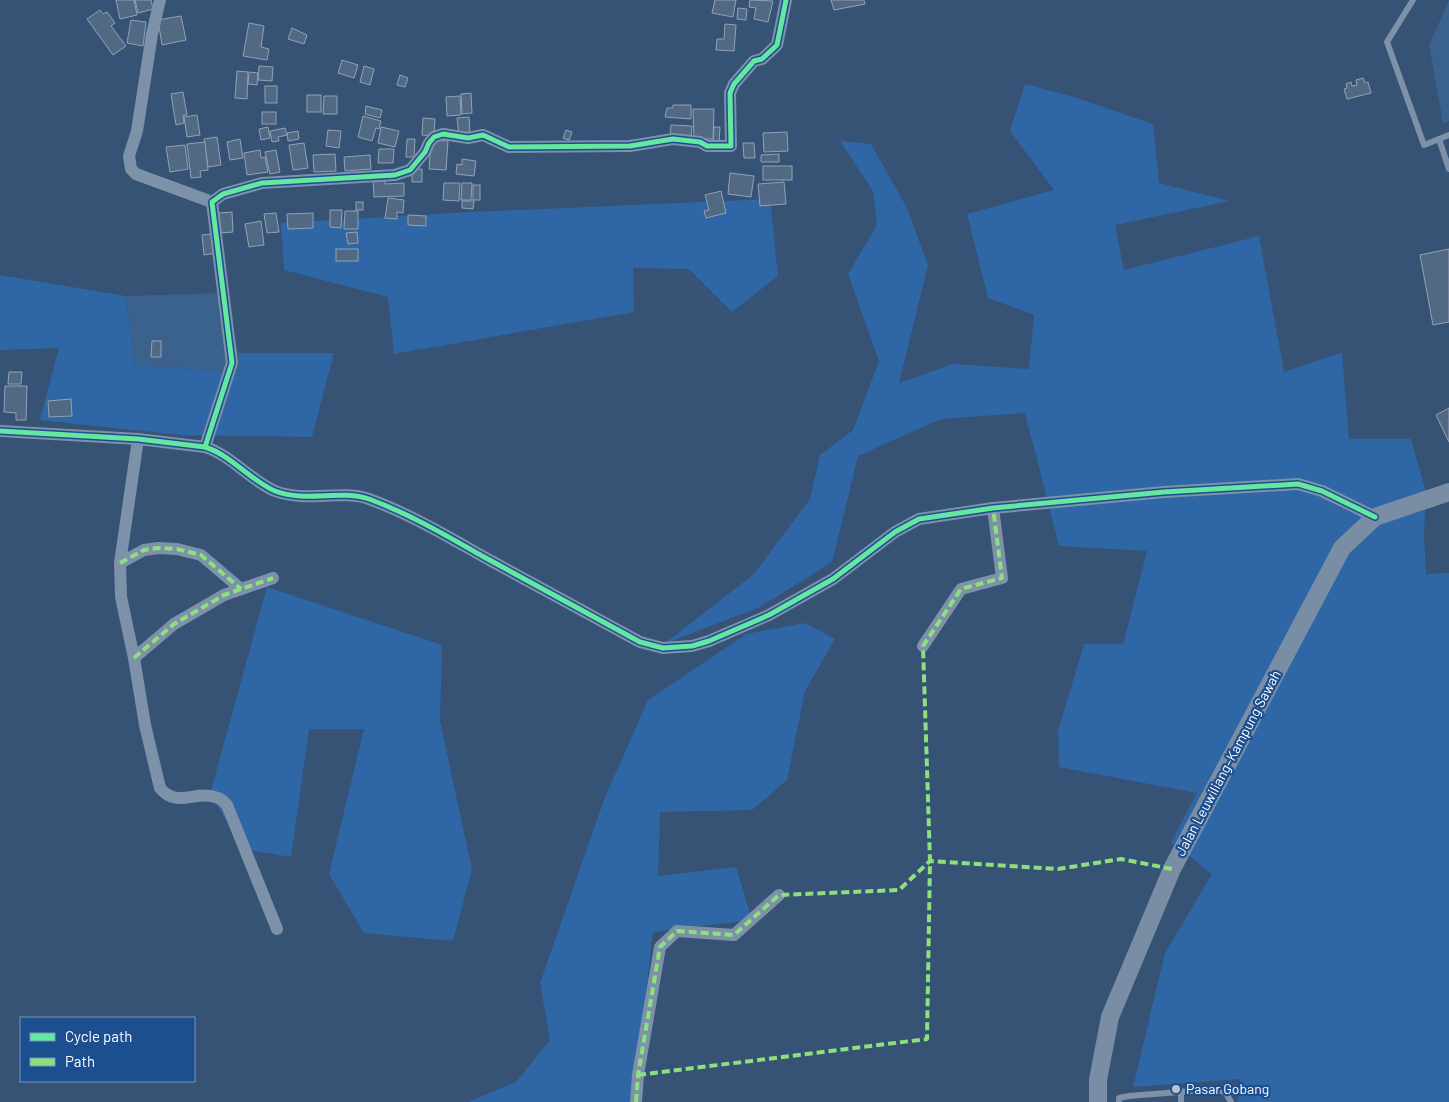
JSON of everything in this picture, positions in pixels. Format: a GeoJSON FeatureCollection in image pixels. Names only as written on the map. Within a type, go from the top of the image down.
{"type":"FeatureCollection","features":[{"type":"Feature","properties":{"kind":"main road","name":"Jalan Leuwiliang–Kampung Sawah"},"geometry":{"type":"LineString","coordinates":[[1098,1102],[1098,1080],[1110,1017],[1172,869],[1342,548],[1375,517],[1449,492]]}},
{"type":"Feature","properties":{"kind":"street"},"geometry":{"type":"LineString","coordinates":[[160,0],[152,34],[137,131],[129,156],[131,169],[136,174],[212,202]]}},
{"type":"Feature","properties":{"kind":"street"},"geometry":{"type":"LineString","coordinates":[[212,202],[223,194],[262,183],[395,174],[410,170],[425,152],[434,137],[443,134],[468,138],[483,136],[509,147],[630,146],[673,139],[700,142],[707,146],[731,146],[730,93],[734,84],[754,61],[762,59],[777,45],[786,0]]}},
{"type":"Feature","properties":{"kind":"street"},"geometry":{"type":"LineString","coordinates":[[205,447],[232,363],[212,202]]}},
{"type":"Feature","properties":{"kind":"street"},"geometry":{"type":"LineString","coordinates":[[0,431],[138,439],[205,447],[216,450],[240,469],[275,491],[308,498],[351,496],[367,498],[410,516],[640,642],[662,648],[692,646],[709,641],[769,615],[832,579],[895,532],[919,519],[994,508],[1164,492],[1298,484],[1322,491],[1375,517]]}},
{"type":"Feature","properties":{"kind":"street"},"geometry":{"type":"LineString","coordinates":[[138,439],[120,563],[121,597],[134,658],[145,725],[160,788],[166,796],[180,799],[200,795],[218,798],[228,805],[277,929]]}},
{"type":"Feature","properties":{"kind":"street"},"geometry":{"type":"LineString","coordinates":[[923,646],[961,589],[1002,578],[994,508]]}},
{"type":"Feature","properties":{"kind":"street"},"geometry":{"type":"LineString","coordinates":[[120,563],[144,550],[158,548],[177,549],[200,555],[240,589]]}},
{"type":"Feature","properties":{"kind":"street"},"geometry":{"type":"LineString","coordinates":[[134,658],[174,624],[224,595],[273,578]]}},
{"type":"Feature","properties":{"kind":"street"},"geometry":{"type":"LineString","coordinates":[[636,1102],[638,1076],[660,947],[677,931],[734,934],[779,895]]}},
{"type":"Feature","properties":{"kind":"lane"},"geometry":{"type":"LineString","coordinates":[[1413,0],[1387,42],[1424,144],[1449,135]]}},
{"type":"Feature","properties":{"kind":"lane"},"geometry":{"type":"LineString","coordinates":[[1439,139],[1449,169]]}},
{"type":"Feature","properties":{"kind":"lane"},"geometry":{"type":"LineString","coordinates":[[1119,1102],[1119,1098],[1129,1096],[1217,1089],[1226,1093],[1231,1102]]}},
{"type":"Feature","properties":{"kind":"lane"},"geometry":{"type":"LineString","coordinates":[[1181,1102],[1182,1091]]}},
{"type":"Feature","properties":{"kind":"shaded area"},"geometry":{"type":"Polygon","coordinates":[[[1449,0],[1449,121],[1443,123],[1429,45],[1449,0]]]}},
{"type":"Feature","properties":{"kind":"shaded area"},"geometry":{"type":"Polygon","coordinates":[[[1025,84],[1074,97],[1153,124],[1159,183],[1230,201],[1115,225],[1124,270],[1259,236],[1284,372],[1342,352],[1349,439],[1411,439],[1426,492],[1424,536],[1426,574],[1449,573],[1449,1102],[1238,1102],[1240,1079],[1133,1087],[1165,953],[1212,874],[1171,842],[1197,793],[1059,767],[1058,731],[1084,644],[1123,644],[1147,551],[1059,546],[1025,413],[941,419],[858,456],[832,562],[760,607],[664,644],[754,574],[810,499],[820,455],[853,430],[879,361],[848,274],[877,225],[873,191],[840,141],[871,144],[907,208],[928,265],[899,383],[953,364],[1029,369],[1034,315],[988,298],[967,214],[1054,190],[1010,131],[1025,84]]]}},
{"type":"Feature","properties":{"kind":"shaded area"},"geometry":{"type":"Polygon","coordinates":[[[770,199],[778,276],[732,312],[689,269],[633,268],[634,312],[394,354],[388,297],[284,270],[281,223],[472,212],[770,199]]]}},
{"type":"Feature","properties":{"kind":"shaded area"},"geometry":{"type":"Polygon","coordinates":[[[0,275],[126,296],[135,365],[242,372],[238,353],[334,353],[312,437],[180,435],[40,420],[59,348],[0,350],[0,275]]]}},
{"type":"Feature","properties":{"kind":"shaded area"},"geometry":{"type":"Polygon","coordinates":[[[226,293],[242,372],[135,365],[126,296],[226,293]]]}},
{"type":"Feature","properties":{"kind":"shaded area"},"geometry":{"type":"Polygon","coordinates":[[[267,587],[442,645],[440,721],[472,869],[453,941],[364,933],[329,874],[364,729],[309,729],[291,857],[244,849],[210,794],[267,587]]]}},
{"type":"Feature","properties":{"kind":"shaded area"},"geometry":{"type":"Polygon","coordinates":[[[805,623],[835,639],[805,691],[787,780],[752,810],[660,812],[658,876],[736,867],[752,920],[653,932],[638,1063],[637,1102],[468,1102],[516,1082],[550,1040],[540,983],[605,797],[648,700],[746,634],[805,623]]]}},
{"type":"Feature","properties":{"kind":"building"},"geometry":{"type":"Polygon","coordinates":[[[116,0],[134,0],[137,15],[120,19],[116,0]]]}},
{"type":"Feature","properties":{"kind":"building"},"geometry":{"type":"Polygon","coordinates":[[[135,0],[151,0],[153,9],[138,13],[135,0]]]}},
{"type":"Feature","properties":{"kind":"building"},"geometry":{"type":"Polygon","coordinates":[[[715,0],[736,0],[733,17],[712,13],[715,0]]]}},
{"type":"Feature","properties":{"kind":"building"},"geometry":{"type":"Polygon","coordinates":[[[750,0],[773,1],[768,22],[754,19],[756,8],[749,7],[750,0]]]}},
{"type":"Feature","properties":{"kind":"building"},"geometry":{"type":"Polygon","coordinates":[[[831,0],[864,0],[865,4],[834,10],[831,0]]]}},
{"type":"Feature","properties":{"kind":"building"},"geometry":{"type":"Polygon","coordinates":[[[738,8],[747,9],[746,20],[737,19],[738,8]]]}},
{"type":"Feature","properties":{"kind":"building"},"geometry":{"type":"Polygon","coordinates":[[[100,10],[103,14],[107,12],[115,23],[111,26],[126,46],[113,55],[87,19],[100,10]]]}},
{"type":"Feature","properties":{"kind":"building"},"geometry":{"type":"Polygon","coordinates":[[[181,16],[186,40],[162,45],[158,20],[181,16]]]}},
{"type":"Feature","properties":{"kind":"building"},"geometry":{"type":"Polygon","coordinates":[[[131,20],[146,22],[143,46],[127,43],[131,20]]]}},
{"type":"Feature","properties":{"kind":"building"},"geometry":{"type":"Polygon","coordinates":[[[249,23],[264,26],[261,47],[269,49],[267,60],[243,56],[249,23]]]}},
{"type":"Feature","properties":{"kind":"building"},"geometry":{"type":"Polygon","coordinates":[[[725,24],[736,25],[734,51],[716,50],[717,39],[724,39],[725,24]]]}},
{"type":"Feature","properties":{"kind":"building"},"geometry":{"type":"Polygon","coordinates":[[[292,28],[307,35],[304,44],[288,39],[292,28]]]}},
{"type":"Feature","properties":{"kind":"building"},"geometry":{"type":"Polygon","coordinates":[[[342,60],[358,65],[354,78],[338,73],[342,60]]]}},
{"type":"Feature","properties":{"kind":"building"},"geometry":{"type":"Polygon","coordinates":[[[259,66],[273,67],[272,81],[258,80],[259,66]]]}},
{"type":"Feature","properties":{"kind":"building"},"geometry":{"type":"Polygon","coordinates":[[[364,66],[374,69],[370,85],[360,82],[364,66]]]}},
{"type":"Feature","properties":{"kind":"building"},"geometry":{"type":"Polygon","coordinates":[[[237,71],[248,72],[247,99],[235,98],[237,71]]]}},
{"type":"Feature","properties":{"kind":"building"},"geometry":{"type":"Polygon","coordinates":[[[249,72],[258,73],[257,85],[248,84],[249,72]]]}},
{"type":"Feature","properties":{"kind":"building"},"geometry":{"type":"Polygon","coordinates":[[[400,75],[408,78],[405,87],[397,85],[400,75]]]}},
{"type":"Feature","properties":{"kind":"building"},"geometry":{"type":"Polygon","coordinates":[[[1363,78],[1365,83],[1368,82],[1371,93],[1347,99],[1344,89],[1347,88],[1346,84],[1351,82],[1352,86],[1357,85],[1356,80],[1363,78]]]}},
{"type":"Feature","properties":{"kind":"building"},"geometry":{"type":"Polygon","coordinates":[[[265,86],[277,86],[277,103],[265,103],[265,86]]]}},
{"type":"Feature","properties":{"kind":"building"},"geometry":{"type":"Polygon","coordinates":[[[183,92],[187,115],[183,115],[184,123],[176,125],[171,94],[183,92]]]}},
{"type":"Feature","properties":{"kind":"building"},"geometry":{"type":"Polygon","coordinates":[[[471,93],[472,113],[462,114],[461,94],[471,93]]]}},
{"type":"Feature","properties":{"kind":"building"},"geometry":{"type":"Polygon","coordinates":[[[307,95],[321,95],[321,112],[307,112],[307,95]]]}},
{"type":"Feature","properties":{"kind":"building"},"geometry":{"type":"Polygon","coordinates":[[[324,96],[337,96],[337,114],[323,114],[324,96]]]}},
{"type":"Feature","properties":{"kind":"building"},"geometry":{"type":"Polygon","coordinates":[[[460,96],[461,115],[447,116],[446,97],[460,96]]]}},
{"type":"Feature","properties":{"kind":"building"},"geometry":{"type":"Polygon","coordinates":[[[673,105],[691,105],[691,119],[665,117],[667,108],[673,108],[673,105]]]}},
{"type":"Feature","properties":{"kind":"building"},"geometry":{"type":"Polygon","coordinates":[[[366,106],[382,110],[380,118],[365,114],[366,106]]]}},
{"type":"Feature","properties":{"kind":"building"},"geometry":{"type":"Polygon","coordinates":[[[693,109],[714,109],[713,139],[694,139],[693,109]]]}},
{"type":"Feature","properties":{"kind":"building"},"geometry":{"type":"Polygon","coordinates":[[[262,112],[276,112],[276,124],[262,124],[262,112]]]}},
{"type":"Feature","properties":{"kind":"building"},"geometry":{"type":"Polygon","coordinates":[[[197,115],[200,135],[187,137],[184,117],[197,115]]]}},
{"type":"Feature","properties":{"kind":"building"},"geometry":{"type":"Polygon","coordinates":[[[363,116],[381,121],[379,129],[376,128],[372,141],[358,137],[363,116]]]}},
{"type":"Feature","properties":{"kind":"building"},"geometry":{"type":"Polygon","coordinates":[[[469,117],[470,134],[459,135],[457,118],[469,117]]]}},
{"type":"Feature","properties":{"kind":"building"},"geometry":{"type":"Polygon","coordinates":[[[423,118],[435,119],[434,136],[422,135],[423,118]]]}},
{"type":"Feature","properties":{"kind":"building"},"geometry":{"type":"Polygon","coordinates":[[[671,125],[692,126],[691,138],[670,137],[671,125]]]}},
{"type":"Feature","properties":{"kind":"building"},"geometry":{"type":"Polygon","coordinates":[[[268,127],[270,138],[261,140],[259,129],[268,127]]]}},
{"type":"Feature","properties":{"kind":"building"},"geometry":{"type":"Polygon","coordinates":[[[381,127],[399,131],[395,147],[378,143],[381,127]]]}},
{"type":"Feature","properties":{"kind":"building"},"geometry":{"type":"Polygon","coordinates":[[[714,127],[720,127],[719,144],[713,144],[714,127]]]}},
{"type":"Feature","properties":{"kind":"building"},"geometry":{"type":"Polygon","coordinates":[[[285,128],[287,135],[278,137],[279,141],[272,142],[270,131],[285,128]]]}},
{"type":"Feature","properties":{"kind":"building"},"geometry":{"type":"Polygon","coordinates":[[[328,130],[341,131],[339,148],[326,146],[328,130]]]}},
{"type":"Feature","properties":{"kind":"building"},"geometry":{"type":"Polygon","coordinates":[[[566,130],[572,132],[569,140],[563,138],[566,130]]]}},
{"type":"Feature","properties":{"kind":"building"},"geometry":{"type":"Polygon","coordinates":[[[298,131],[299,139],[288,141],[287,133],[298,131]]]}},
{"type":"Feature","properties":{"kind":"building"},"geometry":{"type":"Polygon","coordinates":[[[787,132],[788,151],[764,152],[763,133],[787,132]]]}},
{"type":"Feature","properties":{"kind":"building"},"geometry":{"type":"Polygon","coordinates":[[[217,137],[221,165],[208,167],[204,139],[217,137]]]}},
{"type":"Feature","properties":{"kind":"building"},"geometry":{"type":"Polygon","coordinates":[[[240,139],[243,158],[230,160],[227,142],[240,139]]]}},
{"type":"Feature","properties":{"kind":"building"},"geometry":{"type":"Polygon","coordinates":[[[407,139],[415,139],[414,157],[406,157],[407,139]]]}},
{"type":"Feature","properties":{"kind":"building"},"geometry":{"type":"Polygon","coordinates":[[[431,140],[448,141],[446,170],[429,169],[431,140]]]}},
{"type":"Feature","properties":{"kind":"building"},"geometry":{"type":"Polygon","coordinates":[[[205,142],[208,170],[200,171],[201,177],[191,178],[187,144],[205,142]]]}},
{"type":"Feature","properties":{"kind":"building"},"geometry":{"type":"Polygon","coordinates":[[[304,143],[308,168],[293,170],[289,145],[304,143]]]}},
{"type":"Feature","properties":{"kind":"building"},"geometry":{"type":"Polygon","coordinates":[[[743,143],[754,143],[755,158],[744,158],[743,143]]]}},
{"type":"Feature","properties":{"kind":"building"},"geometry":{"type":"Polygon","coordinates":[[[185,145],[188,169],[170,172],[166,147],[185,145]]]}},
{"type":"Feature","properties":{"kind":"building"},"geometry":{"type":"Polygon","coordinates":[[[379,149],[394,149],[393,163],[378,163],[379,149]]]}},
{"type":"Feature","properties":{"kind":"building"},"geometry":{"type":"Polygon","coordinates":[[[260,150],[261,158],[265,157],[268,172],[247,175],[244,153],[260,150]]]}},
{"type":"Feature","properties":{"kind":"building"},"geometry":{"type":"Polygon","coordinates":[[[276,150],[280,172],[270,174],[265,152],[276,150]]]}},
{"type":"Feature","properties":{"kind":"building"},"geometry":{"type":"Polygon","coordinates":[[[335,154],[336,171],[314,172],[313,155],[335,154]]]}},
{"type":"Feature","properties":{"kind":"building"},"geometry":{"type":"Polygon","coordinates":[[[779,154],[779,162],[761,162],[761,155],[779,154]]]}},
{"type":"Feature","properties":{"kind":"building"},"geometry":{"type":"Polygon","coordinates":[[[370,155],[371,169],[345,171],[344,157],[370,155]]]}},
{"type":"Feature","properties":{"kind":"building"},"geometry":{"type":"Polygon","coordinates":[[[462,159],[476,161],[474,176],[456,174],[457,164],[462,165],[462,159]]]}},
{"type":"Feature","properties":{"kind":"building"},"geometry":{"type":"Polygon","coordinates":[[[763,166],[792,166],[792,180],[763,180],[763,166]]]}},
{"type":"Feature","properties":{"kind":"building"},"geometry":{"type":"Polygon","coordinates":[[[422,169],[422,182],[412,182],[412,170],[422,169]]]}},
{"type":"Feature","properties":{"kind":"building"},"geometry":{"type":"Polygon","coordinates":[[[730,173],[754,176],[751,197],[728,194],[730,173]]]}},
{"type":"Feature","properties":{"kind":"building"},"geometry":{"type":"Polygon","coordinates":[[[385,178],[385,184],[404,183],[404,196],[374,197],[373,179],[385,178]]]}},
{"type":"Feature","properties":{"kind":"building"},"geometry":{"type":"Polygon","coordinates":[[[784,182],[786,204],[760,206],[758,184],[784,182]]]}},
{"type":"Feature","properties":{"kind":"building"},"geometry":{"type":"Polygon","coordinates":[[[444,183],[460,183],[459,201],[443,200],[444,183]]]}},
{"type":"Feature","properties":{"kind":"building"},"geometry":{"type":"Polygon","coordinates":[[[462,183],[472,183],[471,200],[461,200],[462,183]]]}},
{"type":"Feature","properties":{"kind":"building"},"geometry":{"type":"Polygon","coordinates":[[[473,185],[480,185],[480,200],[473,200],[473,185]]]}},
{"type":"Feature","properties":{"kind":"building"},"geometry":{"type":"Polygon","coordinates":[[[721,191],[726,213],[706,218],[704,211],[709,210],[705,195],[721,191]]]}},
{"type":"Feature","properties":{"kind":"building"},"geometry":{"type":"Polygon","coordinates":[[[388,198],[404,200],[403,213],[397,212],[397,219],[385,218],[388,198]]]}},
{"type":"Feature","properties":{"kind":"building"},"geometry":{"type":"Polygon","coordinates":[[[462,201],[474,201],[473,209],[462,208],[462,201]]]}},
{"type":"Feature","properties":{"kind":"building"},"geometry":{"type":"Polygon","coordinates":[[[356,202],[363,202],[363,210],[356,210],[356,202]]]}},
{"type":"Feature","properties":{"kind":"building"},"geometry":{"type":"Polygon","coordinates":[[[330,210],[342,210],[341,228],[330,227],[330,210]]]}},
{"type":"Feature","properties":{"kind":"building"},"geometry":{"type":"Polygon","coordinates":[[[345,211],[358,211],[358,229],[344,229],[345,211]]]}},
{"type":"Feature","properties":{"kind":"building"},"geometry":{"type":"Polygon","coordinates":[[[232,212],[233,232],[221,233],[219,213],[232,212]]]}},
{"type":"Feature","properties":{"kind":"building"},"geometry":{"type":"Polygon","coordinates":[[[276,213],[279,232],[267,233],[264,214],[276,213]]]}},
{"type":"Feature","properties":{"kind":"building"},"geometry":{"type":"Polygon","coordinates":[[[313,213],[313,228],[288,229],[287,214],[313,213]]]}},
{"type":"Feature","properties":{"kind":"building"},"geometry":{"type":"Polygon","coordinates":[[[408,215],[426,216],[426,226],[408,225],[408,215]]]}},
{"type":"Feature","properties":{"kind":"building"},"geometry":{"type":"Polygon","coordinates":[[[261,221],[264,245],[249,247],[245,224],[261,221]]]}},
{"type":"Feature","properties":{"kind":"building"},"geometry":{"type":"Polygon","coordinates":[[[357,232],[358,243],[348,244],[346,233],[357,232]]]}},
{"type":"Feature","properties":{"kind":"building"},"geometry":{"type":"Polygon","coordinates":[[[214,234],[216,253],[204,255],[202,235],[214,234]]]}},
{"type":"Feature","properties":{"kind":"building"},"geometry":{"type":"Polygon","coordinates":[[[336,249],[358,249],[358,261],[336,261],[336,249]]]}},
{"type":"Feature","properties":{"kind":"building"},"geometry":{"type":"Polygon","coordinates":[[[1449,249],[1449,322],[1433,325],[1420,255],[1449,249]]]}},
{"type":"Feature","properties":{"kind":"building"},"geometry":{"type":"Polygon","coordinates":[[[152,341],[161,341],[161,357],[151,357],[152,341]]]}},
{"type":"Feature","properties":{"kind":"building"},"geometry":{"type":"Polygon","coordinates":[[[9,372],[22,372],[21,384],[8,384],[9,372]]]}},
{"type":"Feature","properties":{"kind":"building"},"geometry":{"type":"Polygon","coordinates":[[[5,386],[27,386],[26,420],[16,420],[16,413],[4,412],[5,386]]]}},
{"type":"Feature","properties":{"kind":"building"},"geometry":{"type":"Polygon","coordinates":[[[71,399],[72,416],[49,417],[48,401],[71,399]]]}},
{"type":"Feature","properties":{"kind":"building"},"geometry":{"type":"Polygon","coordinates":[[[1449,408],[1449,442],[1436,415],[1449,408]]]}},
{"type":"Feature","properties":{"kind":"marked path"},"geometry":{"type":"LineString","coordinates":[[638,1075],[927,1039],[930,861],[923,646],[961,589],[1002,578],[993,508]]}},
{"type":"Feature","properties":{"kind":"marked path"},"geometry":{"type":"LineString","coordinates":[[120,563],[144,550],[158,548],[177,549],[201,555],[241,589]]}},
{"type":"Feature","properties":{"kind":"marked path"},"geometry":{"type":"LineString","coordinates":[[134,658],[174,624],[224,595],[273,578]]}},
{"type":"Feature","properties":{"kind":"marked path"},"geometry":{"type":"LineString","coordinates":[[636,1102],[638,1075],[660,947],[677,931],[734,935],[779,895],[899,890],[930,861],[1058,869],[1121,859],[1172,869]]}},
{"type":"Feature","properties":{"kind":"cycle path"},"geometry":{"type":"LineString","coordinates":[[205,447],[232,363],[212,202],[223,194],[262,183],[395,175],[410,170],[425,152],[434,137],[443,134],[468,138],[483,135],[509,147],[630,146],[673,139],[700,142],[707,146],[731,146],[730,93],[734,84],[754,61],[762,59],[777,45],[786,0]]}},
{"type":"Feature","properties":{"kind":"cycle path"},"geometry":{"type":"LineString","coordinates":[[0,431],[138,439],[205,447],[224,456],[266,487],[275,491],[299,496],[347,495],[369,499],[399,511],[428,526],[640,642],[663,648],[692,646],[709,641],[769,615],[833,579],[895,532],[919,519],[993,508],[1164,492],[1298,484],[1322,491],[1375,517]]}},
{"type":"Feature","properties":{"kind":"place","name":"Pasar Gobang"},"geometry":{"type":"Point","coordinates":[1176,1089]}}]}
